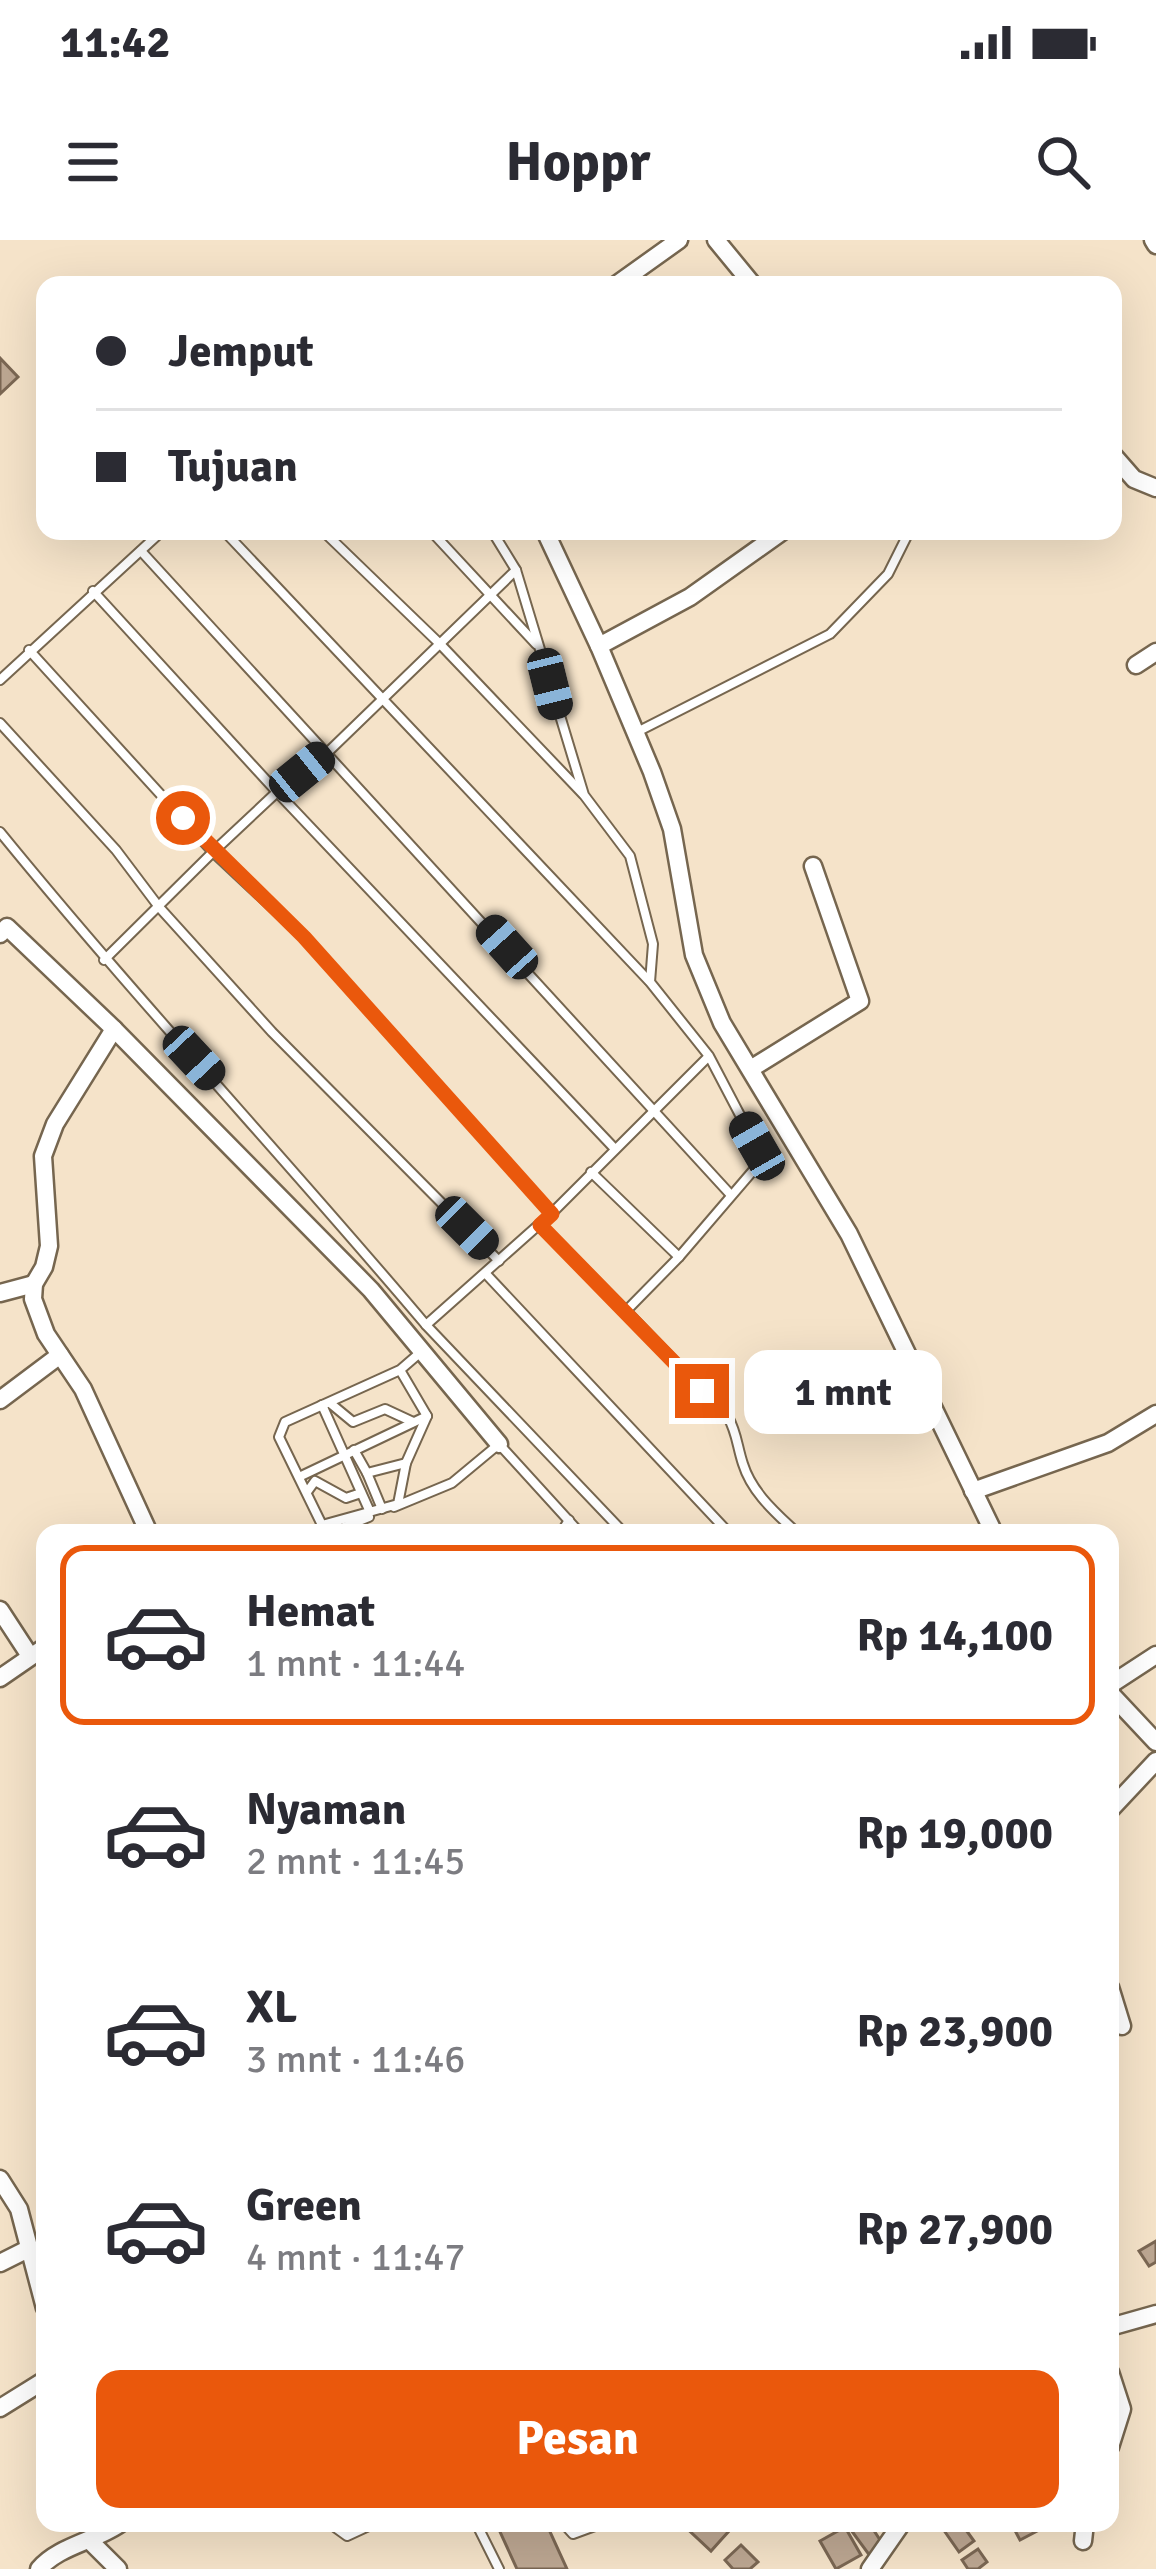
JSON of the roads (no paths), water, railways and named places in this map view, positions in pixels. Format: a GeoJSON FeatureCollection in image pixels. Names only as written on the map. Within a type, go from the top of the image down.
{"type":"FeatureCollection","features":[{"type":"Feature","properties":{"kind":"street"},"geometry":{"type":"LineString","coordinates":[[642,276],[679,240]]}},
{"type":"Feature","properties":{"kind":"street"},"geometry":{"type":"LineString","coordinates":[[716,240],[746,276]]}},
{"type":"Feature","properties":{"kind":"street"},"geometry":{"type":"LineString","coordinates":[[1122,465],[1134,479],[1156,488]]}},
{"type":"Feature","properties":{"kind":"street"},"geometry":{"type":"LineString","coordinates":[[549,540],[636,733],[672,829],[694,955],[722,1023],[849,1234],[990,1524]]}},
{"type":"Feature","properties":{"kind":"street"},"geometry":{"type":"LineString","coordinates":[[599,646],[690,597],[770,540]]}},
{"type":"Feature","properties":{"kind":"street"},"geometry":{"type":"LineString","coordinates":[[1136,665],[1156,652]]}},
{"type":"Feature","properties":{"kind":"street"},"geometry":{"type":"LineString","coordinates":[[752,1068],[860,1001],[813,866]]}},
{"type":"Feature","properties":{"kind":"street"},"geometry":{"type":"LineString","coordinates":[[2,927],[114,1029],[371,1290],[499,1444]]}},
{"type":"Feature","properties":{"kind":"street"},"geometry":{"type":"LineString","coordinates":[[114,1029],[55,1124],[43,1156],[49,1246],[34,1284],[39,1316],[83,1389],[145,1524]]}},
{"type":"Feature","properties":{"kind":"street"},"geometry":{"type":"LineString","coordinates":[[0,1293],[34,1284]]}},
{"type":"Feature","properties":{"kind":"street"},"geometry":{"type":"LineString","coordinates":[[0,1400],[60,1355]]}},
{"type":"Feature","properties":{"kind":"street"},"geometry":{"type":"LineString","coordinates":[[974,1491],[1108,1443],[1156,1414]]}},
{"type":"Feature","properties":{"kind":"street"},"geometry":{"type":"LineString","coordinates":[[0,1610],[36,1649]]}},
{"type":"Feature","properties":{"kind":"street"},"geometry":{"type":"LineString","coordinates":[[0,1678],[36,1652]]}},
{"type":"Feature","properties":{"kind":"street"},"geometry":{"type":"LineString","coordinates":[[1119,1682],[1156,1655]]}},
{"type":"Feature","properties":{"kind":"street"},"geometry":{"type":"LineString","coordinates":[[1119,1699],[1156,1742]]}},
{"type":"Feature","properties":{"kind":"street"},"geometry":{"type":"LineString","coordinates":[[1119,1800],[1156,1761]]}},
{"type":"Feature","properties":{"kind":"street"},"geometry":{"type":"LineString","coordinates":[[1119,2016],[1122,2026]]}},
{"type":"Feature","properties":{"kind":"street"},"geometry":{"type":"LineString","coordinates":[[0,2179],[19,2209],[36,2272]]}},
{"type":"Feature","properties":{"kind":"street"},"geometry":{"type":"LineString","coordinates":[[0,2263],[30,2248]]}},
{"type":"Feature","properties":{"kind":"street"},"geometry":{"type":"LineString","coordinates":[[1119,2324],[1156,2314]]}},
{"type":"Feature","properties":{"kind":"street"},"geometry":{"type":"LineString","coordinates":[[0,2408],[36,2386]]}},
{"type":"Feature","properties":{"kind":"street"},"geometry":{"type":"LineString","coordinates":[[39,2569],[51,2557],[106,2532]]}},
{"type":"Feature","properties":{"kind":"street"},"geometry":{"type":"LineString","coordinates":[[870,2569],[896,2532]]}},
{"type":"Feature","properties":{"kind":"street"},"geometry":{"type":"LineString","coordinates":[[91,2541],[118,2569]]}},
{"type":"Feature","properties":{"kind":"lane"},"geometry":{"type":"LineString","coordinates":[[0,680],[152,540]]}},
{"type":"Feature","properties":{"kind":"lane"},"geometry":{"type":"LineString","coordinates":[[233,540],[650,982],[709,1056],[764,1159],[626,1311]]}},
{"type":"Feature","properties":{"kind":"lane"},"geometry":{"type":"LineString","coordinates":[[331,540],[440,644],[584,795],[630,856],[653,944],[650,982]]}},
{"type":"Feature","properties":{"kind":"lane"},"geometry":{"type":"LineString","coordinates":[[439,540],[541,649]]}},
{"type":"Feature","properties":{"kind":"lane"},"geometry":{"type":"LineString","coordinates":[[498,540],[516,570],[584,795]]}},
{"type":"Feature","properties":{"kind":"lane"},"geometry":{"type":"LineString","coordinates":[[636,733],[830,634],[888,574],[905,540]]}},
{"type":"Feature","properties":{"kind":"lane"},"geometry":{"type":"LineString","coordinates":[[141,550],[730,1194]]}},
{"type":"Feature","properties":{"kind":"lane"},"geometry":{"type":"LineString","coordinates":[[104,960],[516,570]]}},
{"type":"Feature","properties":{"kind":"lane"},"geometry":{"type":"LineString","coordinates":[[93,591],[615,1149]]}},
{"type":"Feature","properties":{"kind":"lane"},"geometry":{"type":"LineString","coordinates":[[29,650],[213,852],[304,937],[552,1214]]}},
{"type":"Feature","properties":{"kind":"lane"},"geometry":{"type":"LineString","coordinates":[[0,723],[272,1032],[500,1261]]}},
{"type":"Feature","properties":{"kind":"lane"},"geometry":{"type":"LineString","coordinates":[[0,832],[104,960],[284,1156],[426,1325],[615,1524]]}},
{"type":"Feature","properties":{"kind":"lane"},"geometry":{"type":"LineString","coordinates":[[426,1325],[552,1214],[709,1056]]}},
{"type":"Feature","properties":{"kind":"lane"},"geometry":{"type":"LineString","coordinates":[[591,1172],[679,1257]]}},
{"type":"Feature","properties":{"kind":"lane"},"geometry":{"type":"LineString","coordinates":[[540,1225],[728,1417],[738,1434],[751,1482],[788,1524]]}},
{"type":"Feature","properties":{"kind":"lane"},"geometry":{"type":"LineString","coordinates":[[486,1274],[721,1524]]}},
{"type":"Feature","properties":{"kind":"lane"},"geometry":{"type":"LineString","coordinates":[[321,1524],[279,1437],[280,1430],[286,1422],[400,1370],[422,1351]]}},
{"type":"Feature","properties":{"kind":"lane"},"geometry":{"type":"LineString","coordinates":[[400,1370],[427,1416]]}},
{"type":"Feature","properties":{"kind":"lane"},"geometry":{"type":"LineString","coordinates":[[326,1404],[353,1422],[386,1409],[413,1422]]}},
{"type":"Feature","properties":{"kind":"lane"},"geometry":{"type":"LineString","coordinates":[[326,1404],[370,1512]]}},
{"type":"Feature","properties":{"kind":"lane"},"geometry":{"type":"LineString","coordinates":[[299,1477],[427,1416]]}},
{"type":"Feature","properties":{"kind":"lane"},"geometry":{"type":"LineString","coordinates":[[329,1524],[398,1504],[406,1463],[427,1416]]}},
{"type":"Feature","properties":{"kind":"lane"},"geometry":{"type":"LineString","coordinates":[[352,1524],[443,1488],[499,1444],[572,1524]]}},
{"type":"Feature","properties":{"kind":"lane"},"geometry":{"type":"LineString","coordinates":[[354,1450],[382,1509]]}},
{"type":"Feature","properties":{"kind":"lane"},"geometry":{"type":"LineString","coordinates":[[368,1474],[406,1463]]}},
{"type":"Feature","properties":{"kind":"lane"},"geometry":{"type":"LineString","coordinates":[[307,1493],[315,1481],[346,1498],[361,1493]]}},
{"type":"Feature","properties":{"kind":"lane"},"geometry":{"type":"LineString","coordinates":[[567,1524],[569,1520]]}},
{"type":"Feature","properties":{"kind":"lane"},"geometry":{"type":"LineString","coordinates":[[481,2532],[500,2569]]}}]}
